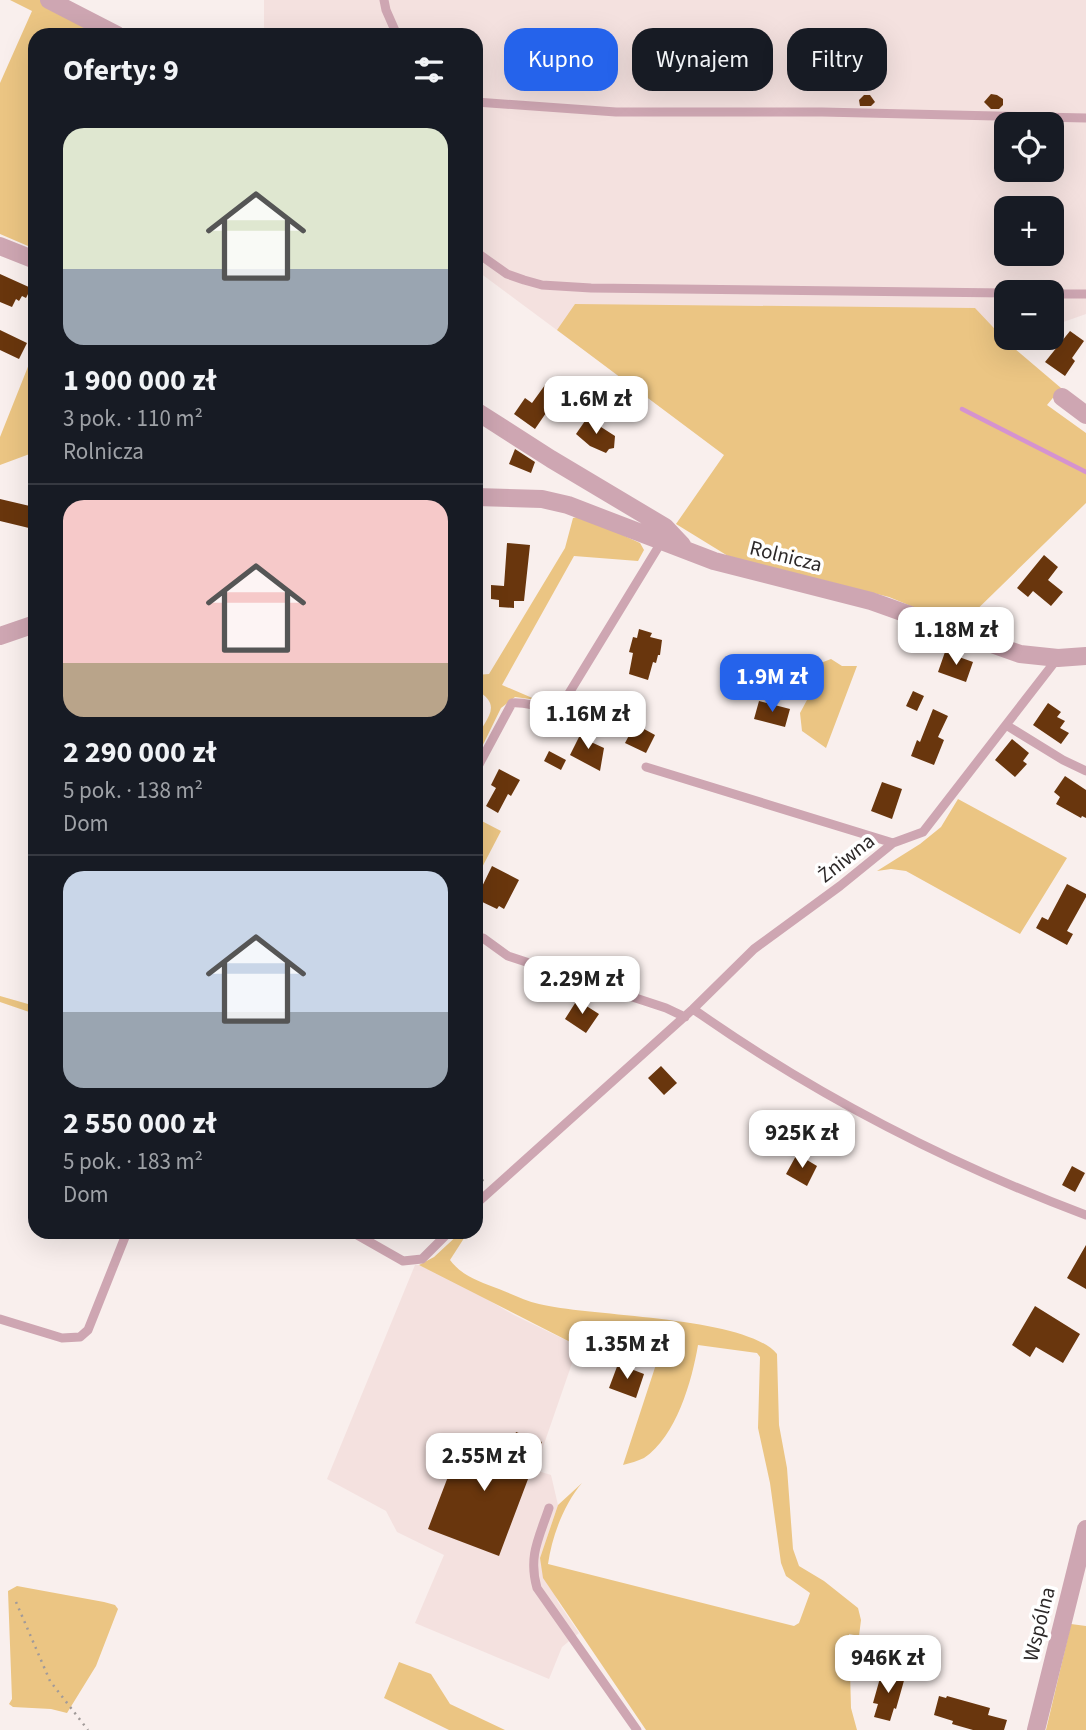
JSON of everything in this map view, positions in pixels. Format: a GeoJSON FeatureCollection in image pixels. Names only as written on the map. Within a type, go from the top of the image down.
{"type":"FeatureCollection","features":[{"type":"Feature","properties":{"kind":"street"},"geometry":{"type":"LineString","coordinates":[[49,0],[103,28]]}},
{"type":"Feature","properties":{"kind":"street"},"geometry":{"type":"LineString","coordinates":[[0,246],[28,257]]}},
{"type":"Feature","properties":{"kind":"street"},"geometry":{"type":"LineString","coordinates":[[1062,397],[1086,415]]}},
{"type":"Feature","properties":{"kind":"street"},"geometry":{"type":"LineString","coordinates":[[483,415],[665,527],[687,551]]}},
{"type":"Feature","properties":{"kind":"street","name":"Rolnicza"},"geometry":{"type":"LineString","coordinates":[[483,497],[542,499],[568,505],[714,561],[872,600],[1020,654],[1058,658],[1086,656]]}},
{"type":"Feature","properties":{"kind":"street"},"geometry":{"type":"LineString","coordinates":[[0,636],[28,626]]}},
{"type":"Feature","properties":{"kind":"street","name":"Wspólna"},"geometry":{"type":"LineString","coordinates":[[1036,1730],[1086,1529]]}},
{"type":"Feature","properties":{"kind":"lane"},"geometry":{"type":"LineString","coordinates":[[384,0],[394,28]]}},
{"type":"Feature","properties":{"kind":"lane"},"geometry":{"type":"LineString","coordinates":[[483,102],[616,112],[1086,118]]}},
{"type":"Feature","properties":{"kind":"lane"},"geometry":{"type":"LineString","coordinates":[[483,257],[508,274],[542,285],[591,288],[994,293]]}},
{"type":"Feature","properties":{"kind":"lane"},"geometry":{"type":"LineString","coordinates":[[1064,294],[1086,294]]}},
{"type":"Feature","properties":{"kind":"lane"},"geometry":{"type":"LineString","coordinates":[[483,757],[512,703],[523,702],[556,708],[564,703],[662,541]]}},
{"type":"Feature","properties":{"kind":"lane","name":"Żniwna"},"geometry":{"type":"LineString","coordinates":[[483,1197],[685,1017],[754,949],[893,843],[923,832],[1058,658]]}},
{"type":"Feature","properties":{"kind":"lane"},"geometry":{"type":"LineString","coordinates":[[1006,725],[1086,771]]}},
{"type":"Feature","properties":{"kind":"lane"},"geometry":{"type":"LineString","coordinates":[[646,766],[893,843]]}},
{"type":"Feature","properties":{"kind":"lane"},"geometry":{"type":"LineString","coordinates":[[483,938],[508,956],[667,1008],[685,1017]]}},
{"type":"Feature","properties":{"kind":"lane"},"geometry":{"type":"LineString","coordinates":[[693,1009],[754,1052],[819,1091],[1028,1194],[1086,1216]]}},
{"type":"Feature","properties":{"kind":"lane"},"geometry":{"type":"LineString","coordinates":[[0,1319],[62,1338],[79,1337],[88,1330],[124,1239]]}},
{"type":"Feature","properties":{"kind":"lane"},"geometry":{"type":"LineString","coordinates":[[364,1239],[403,1261],[422,1259],[442,1239]]}},
{"type":"Feature","properties":{"kind":"lane"},"geometry":{"type":"LineString","coordinates":[[549,1508],[533,1555],[532,1572],[537,1588],[637,1730]]}},
{"type":"Feature","properties":{"kind":"path"},"geometry":{"type":"LineString","coordinates":[[16,1602],[50,1681],[88,1730]]}},
{"type":"Feature","properties":{"kind":"shaded area"},"geometry":{"type":"Polygon","coordinates":[[[10,0],[40,0],[94,28],[28,28],[28,246],[0,234],[0,83],[32,11],[10,0]]]}},
{"type":"Feature","properties":{"kind":"shaded area"},"geometry":{"type":"Polygon","coordinates":[[[264,0],[1086,0],[1086,314],[1064,322],[1064,280],[994,280],[994,349],[725,455],[483,275],[483,28],[264,28],[264,0]]]}},
{"type":"Feature","properties":{"kind":"shaded area"},"geometry":{"type":"Polygon","coordinates":[[[575,304],[975,308],[994,328],[994,350],[1016,350],[1061,388],[1047,405],[1086,433],[1086,503],[960,626],[889,597],[728,556],[676,524],[724,455],[557,330],[575,304]]]}},
{"type":"Feature","properties":{"kind":"shaded area"},"geometry":{"type":"Polygon","coordinates":[[[28,367],[28,455],[0,465],[0,437],[28,367]]]}},
{"type":"Feature","properties":{"kind":"shaded area"},"geometry":{"type":"Polygon","coordinates":[[[581,516],[640,543],[644,550],[638,561],[574,556],[502,685],[537,700],[515,697],[501,708],[483,745],[483,726],[491,708],[490,702],[483,695],[483,674],[489,674],[565,548],[573,518],[581,516]]]}},
{"type":"Feature","properties":{"kind":"shaded area"},"geometry":{"type":"Polygon","coordinates":[[[831,659],[842,666],[857,666],[826,748],[802,731],[800,713],[818,664],[831,659]]]}},
{"type":"Feature","properties":{"kind":"shaded area"},"geometry":{"type":"Polygon","coordinates":[[[958,799],[1067,858],[1020,934],[906,871],[877,871],[920,844],[941,827],[958,799]]]}},
{"type":"Feature","properties":{"kind":"shaded area"},"geometry":{"type":"Polygon","coordinates":[[[483,822],[501,831],[483,866],[483,822]]]}},
{"type":"Feature","properties":{"kind":"shaded area"},"geometry":{"type":"Polygon","coordinates":[[[0,996],[28,1004],[28,1012],[0,1002],[0,996]]]}},
{"type":"Feature","properties":{"kind":"shaded area"},"geometry":{"type":"Polygon","coordinates":[[[453,1239],[464,1239],[450,1260],[455,1266],[472,1278],[524,1299],[563,1308],[702,1325],[760,1341],[777,1354],[779,1425],[787,1468],[793,1549],[799,1566],[824,1581],[858,1608],[861,1620],[859,1636],[849,1634],[851,1708],[857,1730],[646,1730],[543,1578],[540,1558],[558,1505],[582,1483],[560,1521],[548,1564],[794,1626],[799,1623],[810,1593],[786,1576],[781,1563],[770,1483],[758,1428],[760,1357],[757,1353],[698,1345],[692,1375],[674,1423],[655,1449],[644,1458],[623,1465],[664,1340],[612,1331],[602,1352],[578,1346],[419,1265],[434,1257],[453,1239]]]}},
{"type":"Feature","properties":{"kind":"shaded area"},"geometry":{"type":"Polygon","coordinates":[[[415,1265],[461,1284],[514,1315],[578,1346],[535,1470],[551,1475],[558,1505],[540,1558],[558,1602],[579,1633],[562,1647],[549,1679],[415,1623],[444,1555],[397,1532],[386,1511],[327,1479],[415,1265]]]}},
{"type":"Feature","properties":{"kind":"shaded area"},"geometry":{"type":"Polygon","coordinates":[[[17,1586],[104,1602],[115,1605],[118,1609],[96,1666],[67,1713],[51,1709],[13,1707],[9,1704],[12,1699],[8,1591],[17,1586]]]}},
{"type":"Feature","properties":{"kind":"shaded area"},"geometry":{"type":"Polygon","coordinates":[[[1071,1624],[1086,1626],[1086,1730],[1046,1730],[1071,1624]]]}},
{"type":"Feature","properties":{"kind":"shaded area"},"geometry":{"type":"Polygon","coordinates":[[[399,1662],[431,1674],[450,1704],[505,1730],[449,1730],[384,1698],[399,1662]]]}},
{"type":"Feature","properties":{"kind":"building"},"geometry":{"type":"Polygon","coordinates":[[[991,94],[1003,99],[1003,105],[999,109],[991,109],[984,102],[991,94]]]}},
{"type":"Feature","properties":{"kind":"building"},"geometry":{"type":"Polygon","coordinates":[[[864,95],[870,95],[875,102],[871,106],[860,106],[859,100],[864,95]]]}},
{"type":"Feature","properties":{"kind":"building"},"geometry":{"type":"Polygon","coordinates":[[[0,274],[28,287],[26,298],[22,296],[19,301],[16,299],[12,307],[0,302],[0,274]]]}},
{"type":"Feature","properties":{"kind":"building"},"geometry":{"type":"Polygon","coordinates":[[[0,330],[27,343],[19,359],[0,350],[0,330]]]}},
{"type":"Feature","properties":{"kind":"building"},"geometry":{"type":"Polygon","coordinates":[[[1070,331],[1084,341],[1072,358],[1075,361],[1065,376],[1045,362],[1055,350],[1064,350],[1064,338],[1070,331]]]}},
{"type":"Feature","properties":{"kind":"building"},"geometry":{"type":"Polygon","coordinates":[[[545,385],[559,394],[535,429],[514,414],[525,398],[532,403],[545,385]]]}},
{"type":"Feature","properties":{"kind":"building"},"geometry":{"type":"Polygon","coordinates":[[[587,418],[615,436],[614,448],[606,453],[590,446],[576,434],[587,418]]]}},
{"type":"Feature","properties":{"kind":"building"},"geometry":{"type":"Polygon","coordinates":[[[515,449],[535,462],[531,473],[509,464],[515,449]]]}},
{"type":"Feature","properties":{"kind":"building"},"geometry":{"type":"Polygon","coordinates":[[[0,499],[28,506],[28,528],[0,521],[0,499]]]}},
{"type":"Feature","properties":{"kind":"building"},"geometry":{"type":"Polygon","coordinates":[[[507,543],[530,545],[524,601],[514,601],[514,608],[499,607],[499,600],[491,599],[491,585],[504,586],[507,543]]]}},
{"type":"Feature","properties":{"kind":"building"},"geometry":{"type":"Polygon","coordinates":[[[1044,555],[1058,567],[1048,580],[1063,592],[1051,606],[1033,591],[1028,597],[1017,588],[1044,555]]]}},
{"type":"Feature","properties":{"kind":"building"},"geometry":{"type":"Polygon","coordinates":[[[639,629],[652,633],[650,637],[662,640],[660,655],[656,663],[653,662],[648,680],[629,674],[633,653],[629,652],[633,637],[637,638],[639,629]]]}},
{"type":"Feature","properties":{"kind":"building"},"geometry":{"type":"Polygon","coordinates":[[[945,652],[973,662],[966,682],[938,672],[945,652]]]}},
{"type":"Feature","properties":{"kind":"building"},"geometry":{"type":"Polygon","coordinates":[[[913,691],[924,696],[917,711],[906,706],[913,691]]]}},
{"type":"Feature","properties":{"kind":"building"},"geometry":{"type":"Polygon","coordinates":[[[585,699],[612,704],[610,717],[582,713],[585,699]]]}},
{"type":"Feature","properties":{"kind":"building"},"geometry":{"type":"Polygon","coordinates":[[[759,701],[790,709],[785,727],[754,719],[759,701]]]}},
{"type":"Feature","properties":{"kind":"building"},"geometry":{"type":"Polygon","coordinates":[[[1048,703],[1061,712],[1057,717],[1065,721],[1060,728],[1069,733],[1061,744],[1033,725],[1048,703]]]}},
{"type":"Feature","properties":{"kind":"building"},"geometry":{"type":"Polygon","coordinates":[[[933,709],[948,716],[938,737],[944,740],[934,765],[911,756],[917,740],[920,742],[933,709]]]}},
{"type":"Feature","properties":{"kind":"building"},"geometry":{"type":"Polygon","coordinates":[[[635,724],[655,735],[646,753],[625,743],[635,724]]]}},
{"type":"Feature","properties":{"kind":"building"},"geometry":{"type":"Polygon","coordinates":[[[583,729],[595,735],[591,742],[604,748],[600,771],[570,755],[583,729]]]}},
{"type":"Feature","properties":{"kind":"building"},"geometry":{"type":"Polygon","coordinates":[[[1012,739],[1029,753],[1023,761],[1027,764],[1015,777],[995,760],[1012,739]]]}},
{"type":"Feature","properties":{"kind":"building"},"geometry":{"type":"Polygon","coordinates":[[[549,751],[566,760],[561,770],[544,761],[549,751]]]}},
{"type":"Feature","properties":{"kind":"building"},"geometry":{"type":"Polygon","coordinates":[[[499,769],[520,780],[511,796],[508,794],[498,813],[486,806],[496,788],[491,785],[499,769]]]}},
{"type":"Feature","properties":{"kind":"building"},"geometry":{"type":"Polygon","coordinates":[[[1065,776],[1086,790],[1086,818],[1081,818],[1056,804],[1060,797],[1054,792],[1065,776]]]}},
{"type":"Feature","properties":{"kind":"building"},"geometry":{"type":"Polygon","coordinates":[[[882,782],[902,789],[892,819],[871,811],[882,782]]]}},
{"type":"Feature","properties":{"kind":"building"},"geometry":{"type":"Polygon","coordinates":[[[492,866],[519,880],[504,909],[499,906],[497,909],[483,902],[483,885],[492,866]]]}},
{"type":"Feature","properties":{"kind":"building"},"geometry":{"type":"Polygon","coordinates":[[[1067,884],[1086,894],[1086,897],[1067,931],[1073,934],[1067,945],[1036,928],[1042,917],[1048,920],[1067,884]]]}},
{"type":"Feature","properties":{"kind":"building"},"geometry":{"type":"Polygon","coordinates":[[[577,1000],[599,1014],[586,1033],[565,1019],[577,1000]]]}},
{"type":"Feature","properties":{"kind":"building"},"geometry":{"type":"Polygon","coordinates":[[[661,1066],[677,1083],[664,1095],[648,1078],[661,1066]]]}},
{"type":"Feature","properties":{"kind":"building"},"geometry":{"type":"Polygon","coordinates":[[[813,1110],[829,1119],[827,1122],[838,1129],[828,1146],[810,1137],[812,1134],[803,1129],[813,1110]]]}},
{"type":"Feature","properties":{"kind":"building"},"geometry":{"type":"Polygon","coordinates":[[[797,1154],[817,1166],[807,1186],[786,1174],[797,1154]]]}},
{"type":"Feature","properties":{"kind":"building"},"geometry":{"type":"Polygon","coordinates":[[[1072,1166],[1085,1173],[1075,1192],[1062,1185],[1072,1166]]]}},
{"type":"Feature","properties":{"kind":"building"},"geometry":{"type":"Polygon","coordinates":[[[1086,1245],[1086,1289],[1067,1278],[1086,1245]]]}},
{"type":"Feature","properties":{"kind":"building"},"geometry":{"type":"Polygon","coordinates":[[[1035,1306],[1080,1334],[1063,1363],[1036,1347],[1030,1357],[1012,1345],[1035,1306]]]}},
{"type":"Feature","properties":{"kind":"building"},"geometry":{"type":"Polygon","coordinates":[[[618,1364],[644,1374],[636,1398],[609,1388],[618,1364]]]}},
{"type":"Feature","properties":{"kind":"building"},"geometry":{"type":"Polygon","coordinates":[[[516,1432],[542,1442],[499,1556],[428,1529],[462,1440],[507,1457],[516,1432]]]}},
{"type":"Feature","properties":{"kind":"building"},"geometry":{"type":"Polygon","coordinates":[[[882,1671],[905,1677],[890,1721],[874,1717],[878,1704],[873,1703],[882,1671]]]}},
{"type":"Feature","properties":{"kind":"building"},"geometry":{"type":"Polygon","coordinates":[[[939,1696],[990,1708],[988,1715],[1007,1720],[1004,1730],[973,1730],[934,1715],[939,1696]]]}},
{"type":"Feature","properties":{"kind":"waterway"},"geometry":{"type":"LineString","coordinates":[[962,409],[1086,472]]}}]}
